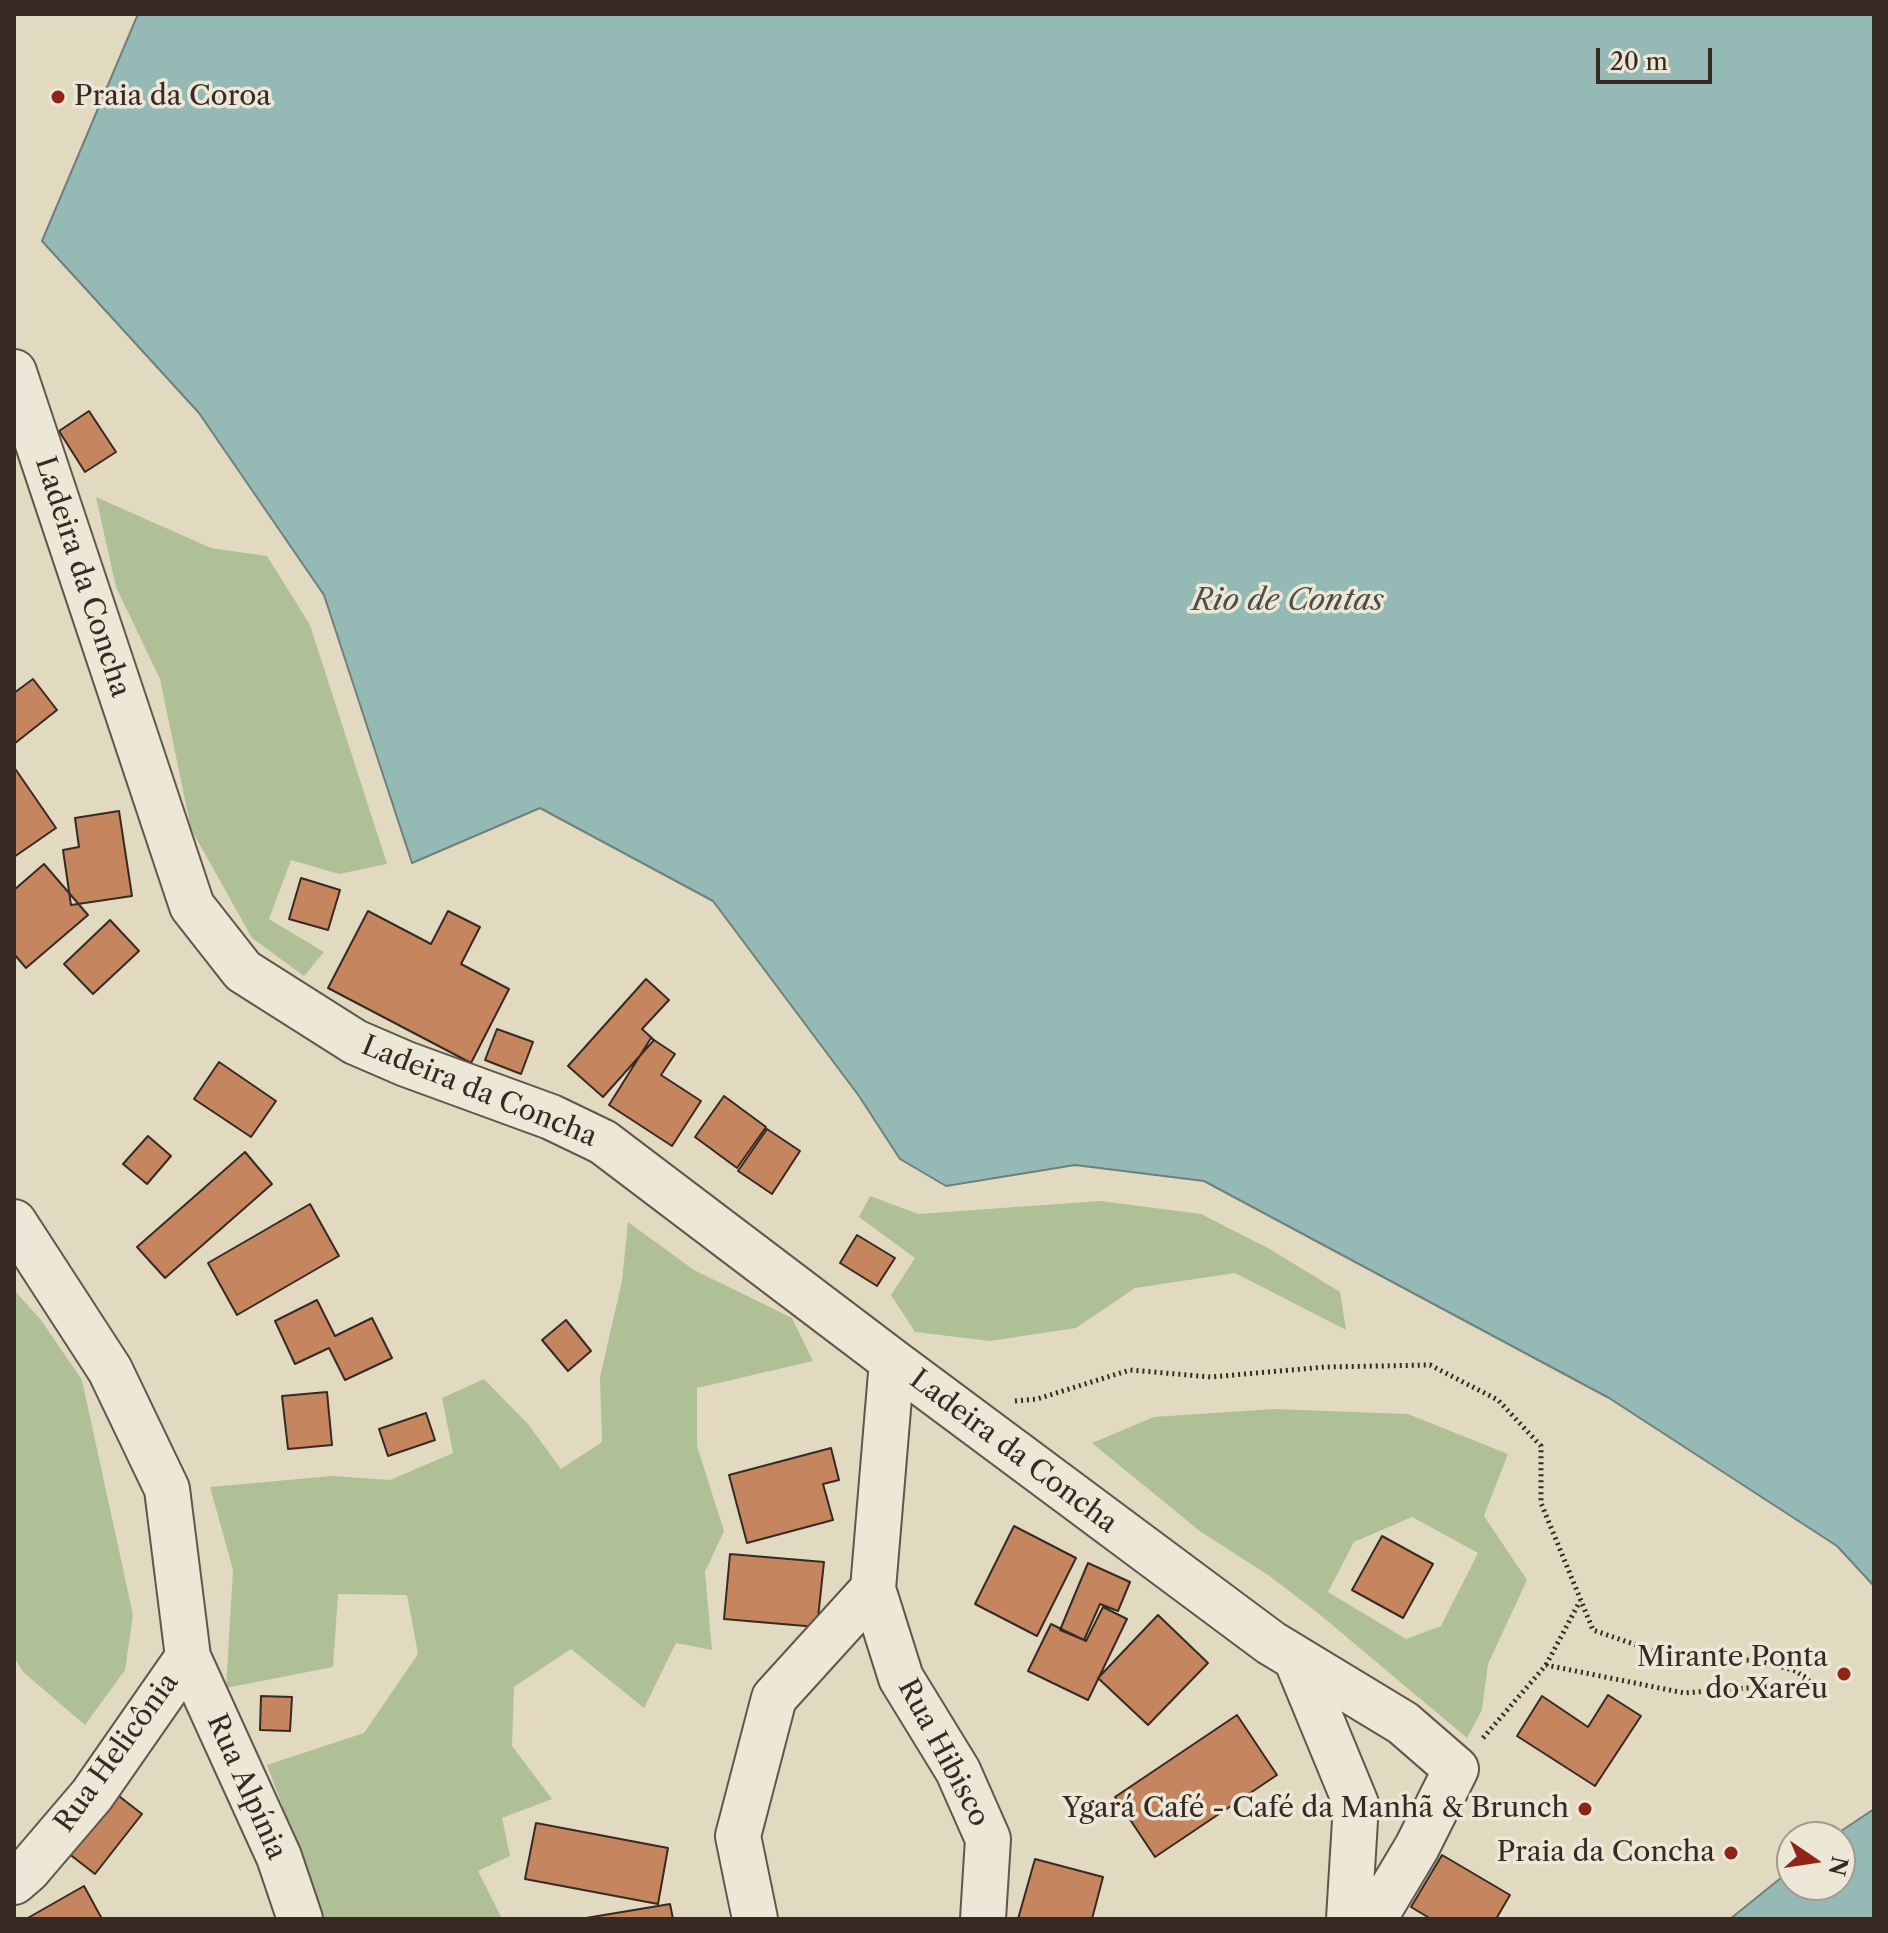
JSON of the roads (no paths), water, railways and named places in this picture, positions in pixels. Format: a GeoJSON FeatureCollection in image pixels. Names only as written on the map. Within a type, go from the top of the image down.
{"type":"FeatureCollection","features":[{"type":"Feature","properties":{"kind":"street","name":"Ladeira da Concha"},"geometry":{"type":"LineString","coordinates":[[15,377],[192,906],[243,971],[355,1042],[551,1117],[603,1142],[1297,1661],[1403,1723],[1456,1769],[1417,1847],[1374,1919]]}},
{"type":"Feature","properties":{"kind":"street","name":"Rua Helicônia"},"geometry":{"type":"LineString","coordinates":[[14,1222],[110,1370],[167,1489],[188,1657],[92,1795],[28,1870],[14,1882]]}},
{"type":"Feature","properties":{"kind":"street","name":"Rua Hibisco"},"geometry":{"type":"LineString","coordinates":[[892,1361],[873,1589],[901,1678],[958,1771],[988,1839],[983,1919]]}},
{"type":"Feature","properties":{"kind":"street"},"geometry":{"type":"LineString","coordinates":[[755,1919],[738,1836],[774,1698],[873,1589]]}},
{"type":"Feature","properties":{"kind":"street","name":"Rua Alpínia"},"geometry":{"type":"LineString","coordinates":[[188,1657],[279,1857],[300,1919]]}},
{"type":"Feature","properties":{"kind":"street"},"geometry":{"type":"LineString","coordinates":[[1297,1661],[1356,1804],[1349,1919]]}},
{"type":"Feature","properties":{"kind":"water","name":"Rio de Contas"},"geometry":{"type":"Polygon","coordinates":[[[138,14],[1874,14],[1874,1586],[1837,1546],[1609,1398],[1204,1181],[1075,1165],[946,1186],[900,1159],[859,1096],[713,901],[540,808],[412,863],[324,595],[199,413],[42,241],[138,14]]]}},
{"type":"Feature","properties":{"kind":"water"},"geometry":{"type":"Polygon","coordinates":[[[1874,1809],[1874,1919],[1730,1919],[1776,1882],[1776,1901],[1856,1901],[1856,1821],[1874,1809]]]}},
{"type":"Feature","properties":{"kind":"place","name":"Praia da Coroa"},"geometry":{"type":"Point","coordinates":[58,97]}},
{"type":"Feature","properties":{"kind":"place","name":"Mirante Ponta do Xaréu"},"geometry":{"type":"Point","coordinates":[1844,1674]}},
{"type":"Feature","properties":{"kind":"place","name":"Ygará Café - Café da Manhã & Brunch"},"geometry":{"type":"Point","coordinates":[1585,1809]}},
{"type":"Feature","properties":{"kind":"place","name":"Praia da Concha"},"geometry":{"type":"Point","coordinates":[1731,1853]}}]}
